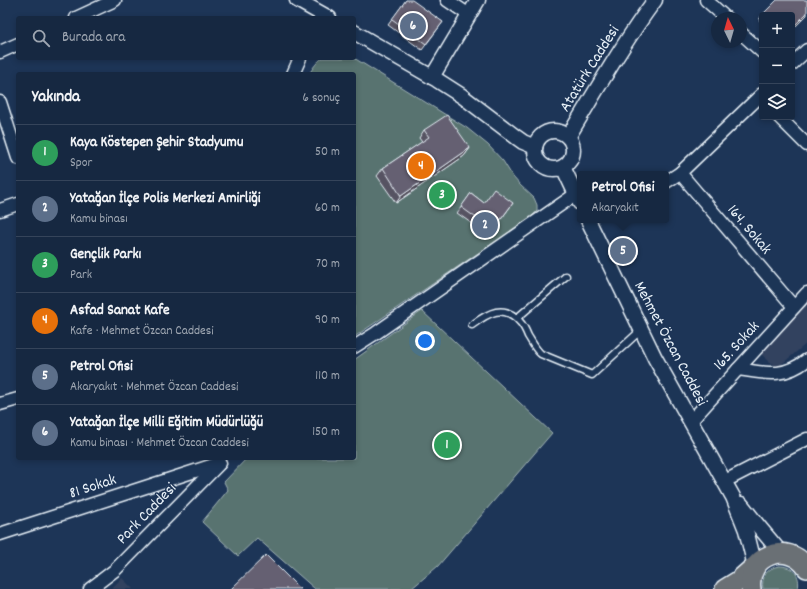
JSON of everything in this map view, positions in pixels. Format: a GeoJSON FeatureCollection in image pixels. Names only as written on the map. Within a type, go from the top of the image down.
{"type":"FeatureCollection","features":[{"type":"Feature","properties":{"kind":"highway"},"geometry":{"type":"LineString","coordinates":[[724,589],[738,580],[762,559],[771,554],[807,547]]}},
{"type":"Feature","properties":{"kind":"highway"},"geometry":{"type":"LineString","coordinates":[[781,553],[790,554],[799,559],[807,568]]}},
{"type":"Feature","properties":{"kind":"highway"},"geometry":{"type":"LineString","coordinates":[[750,589],[751,575],[755,566]]}},
{"type":"Feature","properties":{"kind":"street"},"geometry":{"type":"LineString","coordinates":[[80,16],[115,0]]}},
{"type":"Feature","properties":{"kind":"street"},"geometry":{"type":"LineString","coordinates":[[297,0],[321,16]]}},
{"type":"Feature","properties":{"kind":"street"},"geometry":{"type":"LineString","coordinates":[[447,0],[469,15]]}},
{"type":"Feature","properties":{"kind":"street"},"geometry":{"type":"LineString","coordinates":[[432,77],[478,0]]}},
{"type":"Feature","properties":{"kind":"street","name":"Atatürk Caddesi"},"geometry":{"type":"LineString","coordinates":[[568,137],[614,61],[655,0]]}},
{"type":"Feature","properties":{"kind":"street"},"geometry":{"type":"LineString","coordinates":[[706,0],[719,12]]}},
{"type":"Feature","properties":{"kind":"street"},"geometry":{"type":"LineString","coordinates":[[356,33],[462,96],[523,142],[535,147]]}},
{"type":"Feature","properties":{"kind":"street"},"geometry":{"type":"LineString","coordinates":[[747,38],[759,49]]}},
{"type":"Feature","properties":{"kind":"street"},"geometry":{"type":"LineString","coordinates":[[0,52],[16,45]]}},
{"type":"Feature","properties":{"kind":"street"},"geometry":{"type":"LineString","coordinates":[[795,61],[807,50]]}},
{"type":"Feature","properties":{"kind":"street"},"geometry":{"type":"LineString","coordinates":[[294,72],[299,60]]}},
{"type":"Feature","properties":{"kind":"street"},"geometry":{"type":"LineString","coordinates":[[669,180],[680,173],[759,98]]}},
{"type":"Feature","properties":{"kind":"street"},"geometry":{"type":"LineString","coordinates":[[0,102],[16,147]]}},
{"type":"Feature","properties":{"kind":"street"},"geometry":{"type":"LineString","coordinates":[[782,120],[807,145]]}},
{"type":"Feature","properties":{"kind":"street"},"geometry":{"type":"LineString","coordinates":[[557,131],[568,137],[574,149],[570,162],[559,169],[553,170],[542,165],[535,155],[536,143],[540,138],[544,134],[557,131]]}},
{"type":"Feature","properties":{"kind":"street"},"geometry":{"type":"LineString","coordinates":[[563,167],[577,196]]}},
{"type":"Feature","properties":{"kind":"street","name":"164. Sokak"},"geometry":{"type":"LineString","coordinates":[[680,173],[794,307]]}},
{"type":"Feature","properties":{"kind":"street"},"geometry":{"type":"LineString","coordinates":[[356,346],[577,199]]}},
{"type":"Feature","properties":{"kind":"street"},"geometry":{"type":"LineString","coordinates":[[0,210],[16,205]]}},
{"type":"Feature","properties":{"kind":"street","name":"Mehmet Özcan Caddesi"},"geometry":{"type":"LineString","coordinates":[[589,223],[655,358],[733,497],[746,530],[755,566]]}},
{"type":"Feature","properties":{"kind":"street","name":"165. Sokak"},"geometry":{"type":"LineString","coordinates":[[691,421],[807,293]]}},
{"type":"Feature","properties":{"kind":"street"},"geometry":{"type":"LineString","coordinates":[[738,369],[774,373],[788,371],[807,360]]}},
{"type":"Feature","properties":{"kind":"street"},"geometry":{"type":"LineString","coordinates":[[0,404],[16,400]]}},
{"type":"Feature","properties":{"kind":"street"},"geometry":{"type":"LineString","coordinates":[[725,481],[807,439]]}},
{"type":"Feature","properties":{"kind":"street","name":"81 Sokak"},"geometry":{"type":"LineString","coordinates":[[0,534],[222,460]]}},
{"type":"Feature","properties":{"kind":"street","name":"Park Caddesi"},"geometry":{"type":"LineString","coordinates":[[90,589],[115,570],[222,460]]}},
{"type":"Feature","properties":{"kind":"street","name":"Mehmet Özcan Caddesi"},"geometry":{"type":"LineString","coordinates":[[725,481],[747,512],[781,553]]}},
{"type":"Feature","properties":{"kind":"lane"},"geometry":{"type":"LineString","coordinates":[[517,318],[566,276]]}},
{"type":"Feature","properties":{"kind":"lane"},"geometry":{"type":"LineString","coordinates":[[472,325],[490,313],[503,311],[512,314],[521,323],[536,350],[541,354],[592,375],[641,330]]}},
{"type":"Feature","properties":{"kind":"shaded area"},"geometry":{"type":"Polygon","coordinates":[[[807,303],[807,343],[777,368],[761,354],[807,303]]]}},
{"type":"Feature","properties":{"kind":"shaded area"},"geometry":{"type":"Polygon","coordinates":[[[122,578],[133,589],[111,589],[122,578]]]}},
{"type":"Feature","properties":{"kind":"green space"},"geometry":{"type":"Polygon","coordinates":[[[356,59],[467,128],[488,145],[503,161],[513,177],[534,198],[537,205],[537,211],[530,218],[356,336],[356,72],[310,72],[320,60],[356,59]]]}},
{"type":"Feature","properties":{"kind":"green space"},"geometry":{"type":"Polygon","coordinates":[[[422,311],[552,433],[438,566],[411,589],[315,589],[257,538],[238,556],[202,522],[228,490],[224,482],[245,460],[356,460],[356,359],[422,311]]]}},
{"type":"Feature","properties":{"kind":"green space"},"geometry":{"type":"Polygon","coordinates":[[[779,566],[784,566],[795,572],[799,584],[798,589],[763,589],[764,577],[768,571],[779,566]]]}},
{"type":"Feature","properties":{"kind":"building"},"geometry":{"type":"Polygon","coordinates":[[[406,0],[412,0],[443,22],[426,44],[392,19],[406,0]]]}},
{"type":"Feature","properties":{"kind":"building"},"geometry":{"type":"Polygon","coordinates":[[[777,0],[807,0],[807,13],[795,25],[795,12],[765,12],[777,0]]]}},
{"type":"Feature","properties":{"kind":"building"},"geometry":{"type":"Polygon","coordinates":[[[447,115],[470,148],[401,196],[383,168],[429,137],[424,130],[447,115]]]}},
{"type":"Feature","properties":{"kind":"building"},"geometry":{"type":"Polygon","coordinates":[[[494,189],[513,203],[493,230],[461,207],[471,193],[484,203],[494,189]]]}},
{"type":"Feature","properties":{"kind":"building"},"geometry":{"type":"Polygon","coordinates":[[[266,555],[300,589],[231,589],[266,555]]]}},
{"type":"Feature","properties":{"kind":"place","name":"Yatağan İlçe Milli Eğitim Müdürlüğü"},"geometry":{"type":"Point","coordinates":[413,26]}},
{"type":"Feature","properties":{"kind":"place","name":"Asfad Sanat Kafe"},"geometry":{"type":"Point","coordinates":[421,166]}},
{"type":"Feature","properties":{"kind":"place","name":"Gençlik Parkı"},"geometry":{"type":"Point","coordinates":[442,195]}},
{"type":"Feature","properties":{"kind":"place","name":"Yatağan İlçe Polis Merkezi Amirliği"},"geometry":{"type":"Point","coordinates":[485,225]}},
{"type":"Feature","properties":{"kind":"place","name":"Petrol Ofisi"},"geometry":{"type":"Point","coordinates":[623,251]}},
{"type":"Feature","properties":{"kind":"place","name":"Kaya Köstepen Şehir Stadyumu"},"geometry":{"type":"Point","coordinates":[447,445]}}]}
